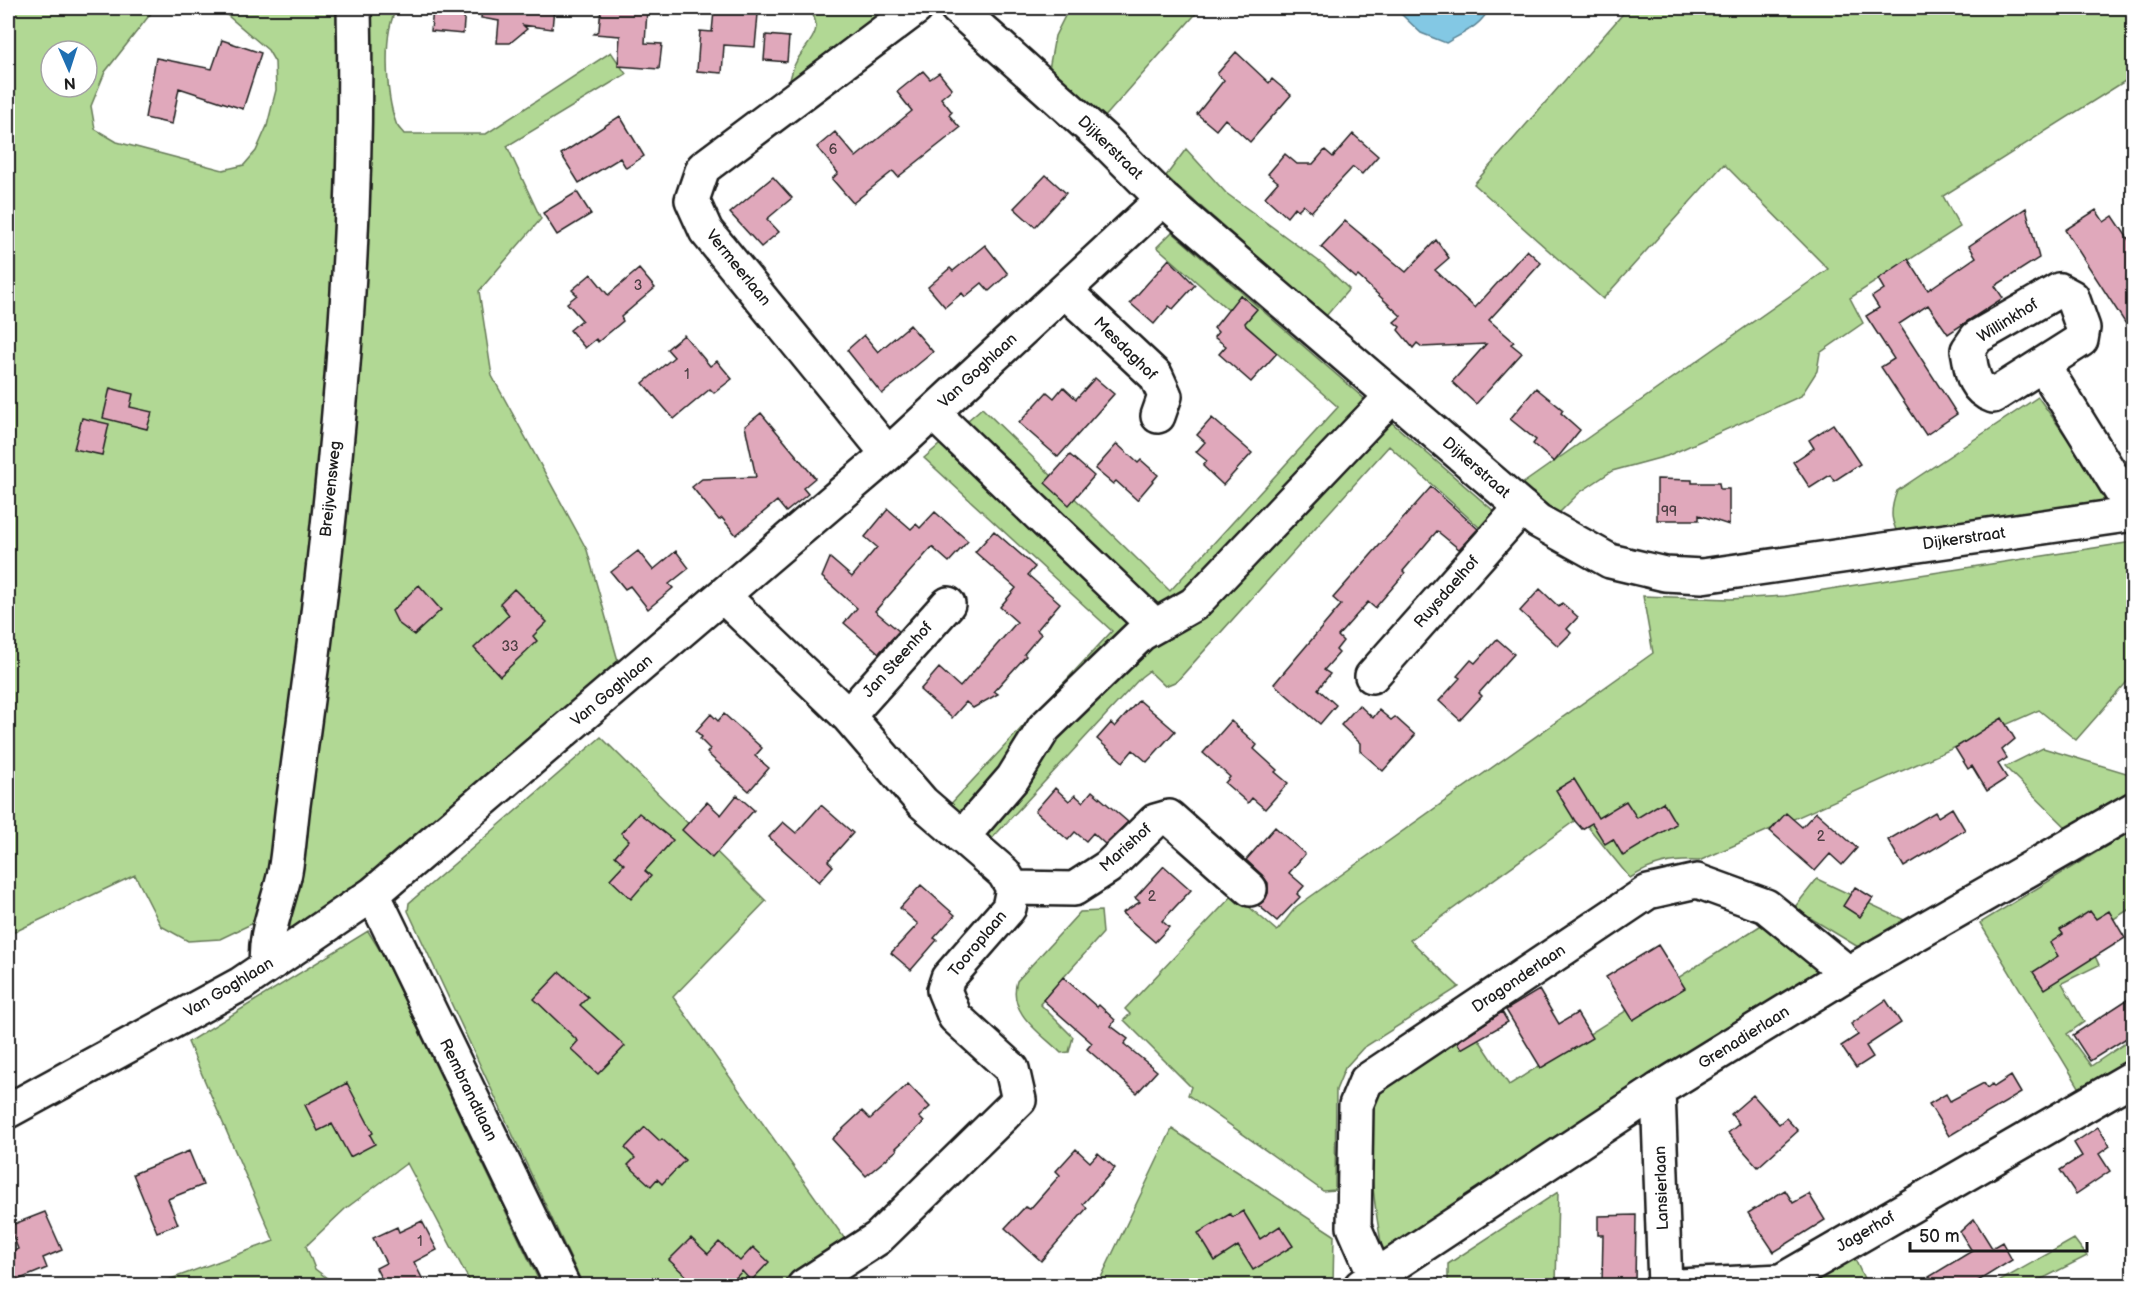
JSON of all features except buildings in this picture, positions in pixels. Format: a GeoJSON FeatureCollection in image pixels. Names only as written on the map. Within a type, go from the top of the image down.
{"type":"FeatureCollection","features":[{"type":"Feature","properties":{"kind":"street","name":"Breijvensweg"},"geometry":{"type":"LineString","coordinates":[[267,966],[265,952],[285,872],[313,654],[336,440],[353,210],[356,77],[354,8]]}},
{"type":"Feature","properties":{"kind":"street","name":"Vermeerlaan"},"geometry":{"type":"LineString","coordinates":[[888,454],[706,231],[692,200],[703,168],[915,8]]}},
{"type":"Feature","properties":{"kind":"street","name":"Dijkerstraat"},"geometry":{"type":"LineString","coordinates":[[957,8],[1104,140],[1163,199],[1538,521],[1610,561],[1665,574],[1702,576],[2133,513]]}},
{"type":"Feature","properties":{"kind":"street","name":"Van Goghlaan"},"geometry":{"type":"LineString","coordinates":[[8,1110],[242,984],[373,894],[888,454],[1163,199]]}},
{"type":"Feature","properties":{"kind":"street","name":"Mesdaghof"},"geometry":{"type":"LineString","coordinates":[[1065,291],[1156,376],[1165,396],[1158,416]]}},
{"type":"Feature","properties":{"kind":"street"},"geometry":{"type":"LineString","coordinates":[[2043,365],[2133,513]]}},
{"type":"Feature","properties":{"kind":"street"},"geometry":{"type":"LineString","coordinates":[[962,837],[1013,778],[1044,728],[1141,634],[1194,604],[1392,396]]}},
{"type":"Feature","properties":{"kind":"street"},"geometry":{"type":"LineString","coordinates":[[933,413],[1155,626]]}},
{"type":"Feature","properties":{"kind":"street","name":"Ruysdaelhof"},"geometry":{"type":"LineString","coordinates":[[1372,676],[1522,507]]}},
{"type":"Feature","properties":{"kind":"street"},"geometry":{"type":"LineString","coordinates":[[723,596],[848,716],[922,802],[1004,873],[1012,888]]}},
{"type":"Feature","properties":{"kind":"street","name":"Jan Steenhof"},"geometry":{"type":"LineString","coordinates":[[848,716],[948,604]]}},
{"type":"Feature","properties":{"kind":"street","name":"Grenadierlaan"},"geometry":{"type":"LineString","coordinates":[[1366,1282],[1658,1090],[1848,973],[2133,809]]}},
{"type":"Feature","properties":{"kind":"street","name":"Marishof"},"geometry":{"type":"LineString","coordinates":[[1012,888],[1074,889],[1108,867],[1155,821],[1170,817],[1250,889]]}},
{"type":"Feature","properties":{"kind":"street","name":"Dragonderlaan"},"geometry":{"type":"LineString","coordinates":[[1366,1282],[1354,1227],[1356,1105],[1366,1081],[1648,892],[1697,881],[1766,906],[1848,973]]}},
{"type":"Feature","properties":{"kind":"street","name":"Tooroplaan"},"geometry":{"type":"LineString","coordinates":[[804,1286],[878,1238],[1019,1100],[1012,1069],[955,1017],[944,990],[948,978],[1009,908],[1012,888]]}},
{"type":"Feature","properties":{"kind":"street","name":"Rembrandtlaan"},"geometry":{"type":"LineString","coordinates":[[373,894],[563,1286]]}},
{"type":"Feature","properties":{"kind":"street","name":"Jagerhof"},"geometry":{"type":"LineString","coordinates":[[1679,1286],[1781,1281],[2133,1077]]}},
{"type":"Feature","properties":{"kind":"street","name":"Lansierlaan"},"geometry":{"type":"LineString","coordinates":[[1658,1090],[1665,1286]]}},
{"type":"Feature","properties":{"kind":"green space"},"geometry":{"type":"Polygon","coordinates":[[[8,8],[161,8],[152,12],[105,72],[99,87],[99,39],[39,39],[39,99],[94,99],[91,106],[95,129],[117,142],[223,170],[244,165],[256,151],[267,126],[276,90],[275,62],[268,50],[221,10],[211,8],[337,8],[341,143],[328,416],[268,916],[220,939],[188,941],[161,926],[135,875],[8,935],[8,8]]]}},
{"type":"Feature","properties":{"kind":"green space"},"geometry":{"type":"Polygon","coordinates":[[[362,8],[397,8],[389,32],[387,64],[393,111],[396,123],[404,134],[486,134],[611,52],[626,74],[507,146],[541,219],[479,291],[492,376],[587,550],[622,675],[288,944],[362,315],[362,8]]]}},
{"type":"Feature","properties":{"kind":"green space"},"geometry":{"type":"Polygon","coordinates":[[[809,8],[909,8],[789,83],[795,64],[815,32],[814,17],[809,8]]]}},
{"type":"Feature","properties":{"kind":"green space"},"geometry":{"type":"Polygon","coordinates":[[[1069,8],[1201,8],[1103,119],[1049,69],[1055,36],[1069,8]]]}},
{"type":"Feature","properties":{"kind":"green space"},"geometry":{"type":"Polygon","coordinates":[[[1628,8],[2133,8],[2133,76],[1943,196],[1960,227],[1850,298],[1863,323],[1820,353],[1817,371],[1801,396],[1667,456],[1612,471],[1579,493],[1558,514],[1522,484],[1828,269],[1724,164],[1603,299],[1474,184],[1628,8]]]}},
{"type":"Feature","properties":{"kind":"green space"},"geometry":{"type":"Polygon","coordinates":[[[1186,149],[1226,193],[1324,265],[1349,289],[1326,316],[1166,176],[1186,149]]]}},
{"type":"Feature","properties":{"kind":"green space"},"geometry":{"type":"Polygon","coordinates":[[[1172,232],[1503,519],[1490,537],[1389,446],[1177,681],[1165,686],[1149,671],[1141,677],[986,845],[945,810],[1112,631],[924,458],[982,408],[1170,591],[1338,407],[1157,247],[1172,232]]]}},
{"type":"Feature","properties":{"kind":"green space"},"geometry":{"type":"Polygon","coordinates":[[[2038,397],[2119,511],[1902,544],[1892,518],[1897,491],[2038,397]]]}},
{"type":"Feature","properties":{"kind":"green space"},"geometry":{"type":"Polygon","coordinates":[[[2133,542],[2133,675],[2076,740],[2039,710],[1699,861],[1663,864],[1630,878],[1580,817],[1410,940],[1459,987],[1363,1048],[1345,1068],[1336,1090],[1335,1190],[1323,1191],[1188,1095],[1191,1087],[1124,1020],[1130,1014],[1125,1009],[1234,894],[1277,931],[1296,907],[1653,653],[1643,596],[1730,599],[1785,596],[2133,542]]]}},
{"type":"Feature","properties":{"kind":"green space"},"geometry":{"type":"Polygon","coordinates":[[[601,737],[766,901],[673,997],[852,1249],[795,1285],[583,1285],[408,911],[409,903],[601,737]]]}},
{"type":"Feature","properties":{"kind":"green space"},"geometry":{"type":"Polygon","coordinates":[[[2043,748],[2133,775],[2133,795],[2072,833],[2005,767],[2043,748]]]}},
{"type":"Feature","properties":{"kind":"green space"},"geometry":{"type":"Polygon","coordinates":[[[2133,830],[2133,907],[2086,936],[2099,965],[2062,983],[2084,1022],[2067,1034],[2091,1066],[2133,1038],[2133,1065],[2085,1097],[1980,923],[2133,830]]]}},
{"type":"Feature","properties":{"kind":"green space"},"geometry":{"type":"Polygon","coordinates":[[[1817,879],[1915,925],[1868,953],[1794,908],[1817,879]]]}},
{"type":"Feature","properties":{"kind":"green space"},"geometry":{"type":"Polygon","coordinates":[[[1101,911],[1103,933],[1040,1004],[1073,1037],[1069,1052],[1061,1053],[1021,1013],[1015,992],[1017,981],[1080,912],[1101,911]]]}},
{"type":"Feature","properties":{"kind":"green space"},"geometry":{"type":"Polygon","coordinates":[[[1763,924],[1800,951],[1829,981],[1385,1264],[1372,1179],[1370,1116],[1372,1094],[1470,1026],[1509,1085],[1763,924]]]}},
{"type":"Feature","properties":{"kind":"green space"},"geometry":{"type":"Polygon","coordinates":[[[368,931],[381,952],[541,1285],[464,1285],[470,1282],[407,1163],[345,1209],[306,1246],[315,1269],[336,1285],[152,1286],[274,1241],[188,1042],[368,931]]]}},
{"type":"Feature","properties":{"kind":"green space"},"geometry":{"type":"Polygon","coordinates":[[[1172,1129],[1334,1235],[1333,1285],[1097,1286],[1172,1129]]]}},
{"type":"Feature","properties":{"kind":"green space"},"geometry":{"type":"Polygon","coordinates":[[[1558,1192],[1556,1285],[1448,1285],[1448,1264],[1558,1192]]]}},
{"type":"Feature","properties":{"kind":"green space"},"geometry":{"type":"Polygon","coordinates":[[[2074,1239],[2087,1256],[2030,1285],[1993,1285],[2074,1239]]]}},
{"type":"Feature","properties":{"kind":"green space"},"geometry":{"type":"Polygon","coordinates":[[[1853,1255],[1867,1285],[1807,1286],[1853,1255]]]}},
{"type":"Feature","properties":{"kind":"water"},"geometry":{"type":"Polygon","coordinates":[[[1397,8],[1489,8],[1477,24],[1446,43],[1421,33],[1397,8]]]}}]}
